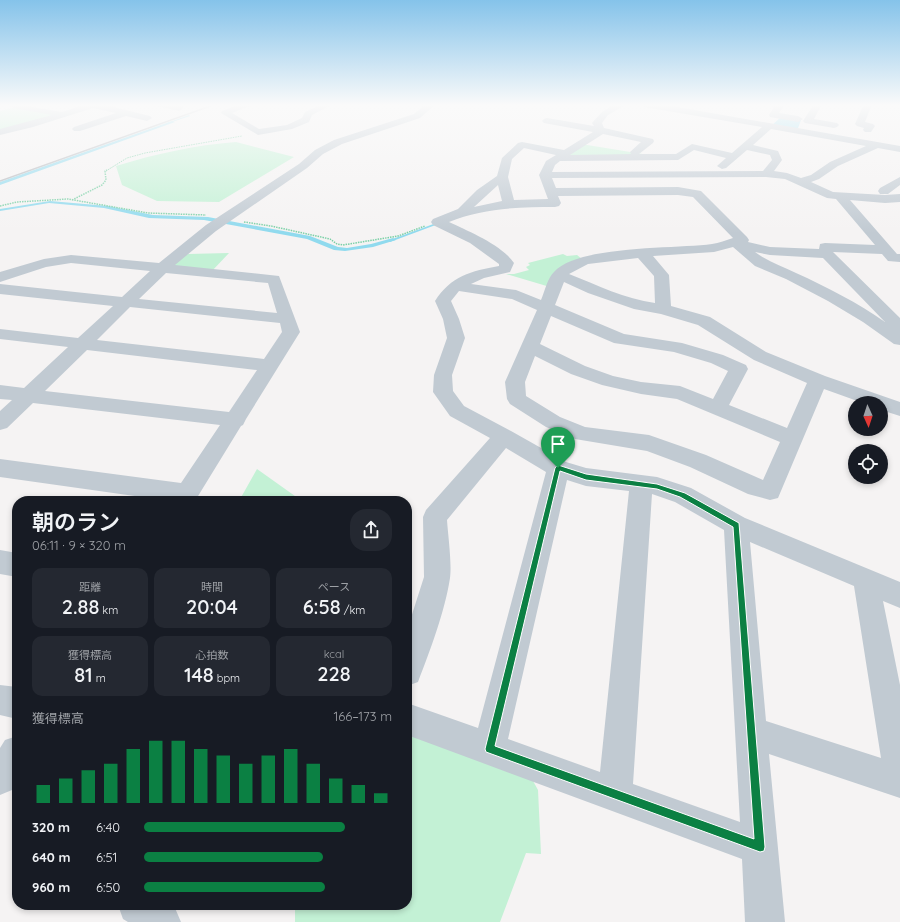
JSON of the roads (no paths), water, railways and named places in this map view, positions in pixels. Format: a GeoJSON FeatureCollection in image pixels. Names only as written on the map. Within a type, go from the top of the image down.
{"type":"FeatureCollection","features":[{"type":"Feature","properties":{"kind":"street"},"geometry":{"type":"LineString","coordinates":[[0,423],[161,269],[211,228],[303,166],[319,152],[328,147]]}},
{"type":"Feature","properties":{"kind":"street"},"geometry":{"type":"LineString","coordinates":[[509,204],[502,177],[507,158],[520,147]]}},
{"type":"Feature","properties":{"kind":"street"},"geometry":{"type":"LineString","coordinates":[[530,147],[561,155],[660,157],[678,157],[692,147]]}},
{"type":"Feature","properties":{"kind":"street"},"geometry":{"type":"LineString","coordinates":[[574,147],[550,163],[545,175],[555,203],[509,204],[476,211],[462,212],[438,222],[462,232],[494,252],[507,263],[505,269],[474,275],[447,292],[443,301],[451,319],[456,338],[443,375],[442,392],[457,411],[504,436],[558,468],[586,477],[657,486],[683,495],[736,525],[866,579],[900,595]]}},
{"type":"Feature","properties":{"kind":"street"},"geometry":{"type":"LineString","coordinates":[[606,147],[660,157]]}},
{"type":"Feature","properties":{"kind":"street"},"geometry":{"type":"LineString","coordinates":[[635,152],[641,147]]}},
{"type":"Feature","properties":{"kind":"street"},"geometry":{"type":"LineString","coordinates":[[692,147],[733,156]]}},
{"type":"Feature","properties":{"kind":"street"},"geometry":{"type":"LineString","coordinates":[[706,189],[714,173],[744,147]]}},
{"type":"Feature","properties":{"kind":"street"},"geometry":{"type":"LineString","coordinates":[[749,147],[774,153],[777,160],[766,174]]}},
{"type":"Feature","properties":{"kind":"street"},"geometry":{"type":"LineString","coordinates":[[801,182],[814,177],[834,164],[872,147]]}},
{"type":"Feature","properties":{"kind":"street"},"geometry":{"type":"LineString","coordinates":[[889,147],[900,149]]}},
{"type":"Feature","properties":{"kind":"street"},"geometry":{"type":"LineString","coordinates":[[545,175],[714,173],[766,174],[787,176],[831,195],[885,195],[898,203]]}},
{"type":"Feature","properties":{"kind":"street"},"geometry":{"type":"LineString","coordinates":[[462,212],[481,193],[502,177]]}},
{"type":"Feature","properties":{"kind":"street"},"geometry":{"type":"LineString","coordinates":[[885,195],[900,180]]}},
{"type":"Feature","properties":{"kind":"street"},"geometry":{"type":"LineString","coordinates":[[551,192],[678,191],[706,189]]}},
{"type":"Feature","properties":{"kind":"street"},"geometry":{"type":"LineString","coordinates":[[706,189],[742,240],[714,248],[642,253],[585,260],[567,268],[559,275],[515,382],[517,399],[553,422],[582,434],[649,443],[698,461],[756,487],[770,491],[818,380]]}},
{"type":"Feature","properties":{"kind":"street"},"geometry":{"type":"LineString","coordinates":[[840,196],[893,258],[900,258]]}},
{"type":"Feature","properties":{"kind":"street"},"geometry":{"type":"LineString","coordinates":[[735,242],[770,250],[827,254]]}},
{"type":"Feature","properties":{"kind":"street"},"geometry":{"type":"LineString","coordinates":[[735,242],[760,263],[791,276],[834,298],[869,318],[900,340]]}},
{"type":"Feature","properties":{"kind":"street"},"geometry":{"type":"LineString","coordinates":[[886,250],[824,247],[827,254],[900,327]]}},
{"type":"Feature","properties":{"kind":"street"},"geometry":{"type":"LineString","coordinates":[[642,253],[662,275],[661,288],[664,295],[663,309]]}},
{"type":"Feature","properties":{"kind":"street"},"geometry":{"type":"LineString","coordinates":[[0,277],[44,263],[71,259],[274,279],[291,332],[236,420],[186,496]]}},
{"type":"Feature","properties":{"kind":"street"},"geometry":{"type":"LineString","coordinates":[[559,275],[594,290],[640,306],[663,309],[704,321],[760,356],[818,380],[900,409]]}},
{"type":"Feature","properties":{"kind":"street"},"geometry":{"type":"LineString","coordinates":[[456,286],[516,295],[620,339],[676,347],[717,359],[739,369],[718,407]]}},
{"type":"Feature","properties":{"kind":"street"},"geometry":{"type":"LineString","coordinates":[[0,289],[125,304],[287,319]]}},
{"type":"Feature","properties":{"kind":"street"},"geometry":{"type":"LineString","coordinates":[[0,334],[270,366]]}},
{"type":"Feature","properties":{"kind":"street"},"geometry":{"type":"LineString","coordinates":[[530,346],[578,370],[609,381],[641,388],[680,393],[718,407],[793,439]]}},
{"type":"Feature","properties":{"kind":"street"},"geometry":{"type":"LineString","coordinates":[[0,392],[236,420]]}},
{"type":"Feature","properties":{"kind":"street"},"geometry":{"type":"LineString","coordinates":[[412,657],[428,611],[437,577],[435,517],[504,436]]}},
{"type":"Feature","properties":{"kind":"street"},"geometry":{"type":"LineString","coordinates":[[0,468],[179,496]]}},
{"type":"Feature","properties":{"kind":"street"},"geometry":{"type":"LineString","coordinates":[[489,749],[558,468]]}},
{"type":"Feature","properties":{"kind":"street"},"geometry":{"type":"LineString","coordinates":[[615,795],[641,484]]}},
{"type":"Feature","properties":{"kind":"street"},"geometry":{"type":"LineString","coordinates":[[736,525],[752,732],[764,922]]}},
{"type":"Feature","properties":{"kind":"street"},"geometry":{"type":"LineString","coordinates":[[0,562],[12,564]]}},
{"type":"Feature","properties":{"kind":"street"},"geometry":{"type":"LineString","coordinates":[[866,579],[900,770]]}},
{"type":"Feature","properties":{"kind":"street"},"geometry":{"type":"LineString","coordinates":[[0,700],[12,702]]}},
{"type":"Feature","properties":{"kind":"street"},"geometry":{"type":"LineString","coordinates":[[412,721],[760,847]]}},
{"type":"Feature","properties":{"kind":"street"},"geometry":{"type":"LineString","coordinates":[[752,732],[900,781]]}},
{"type":"Feature","properties":{"kind":"street"},"geometry":{"type":"LineString","coordinates":[[0,778],[12,760]]}},
{"type":"Feature","properties":{"kind":"street"},"geometry":{"type":"LineString","coordinates":[[144,910],[160,922]]}},
{"type":"Feature","properties":{"kind":"water"},"geometry":{"type":"Polygon","coordinates":[[[99,147],[105,147],[0,185],[0,182],[99,147]]]}},
{"type":"Feature","properties":{"kind":"water"},"geometry":{"type":"Polygon","coordinates":[[[50,201],[108,206],[153,215],[208,217],[310,236],[338,247],[347,248],[393,238],[396,240],[373,247],[345,251],[334,250],[307,239],[204,220],[149,218],[104,208],[49,203],[0,211],[0,209],[50,201]]]}},
{"type":"Feature","properties":{"kind":"waterway"},"geometry":{"type":"LineString","coordinates":[[389,241],[440,223]]}},
{"type":"Feature","properties":{"kind":"railway"},"geometry":{"type":"LineString","coordinates":[[0,181],[95,147]]}}]}
